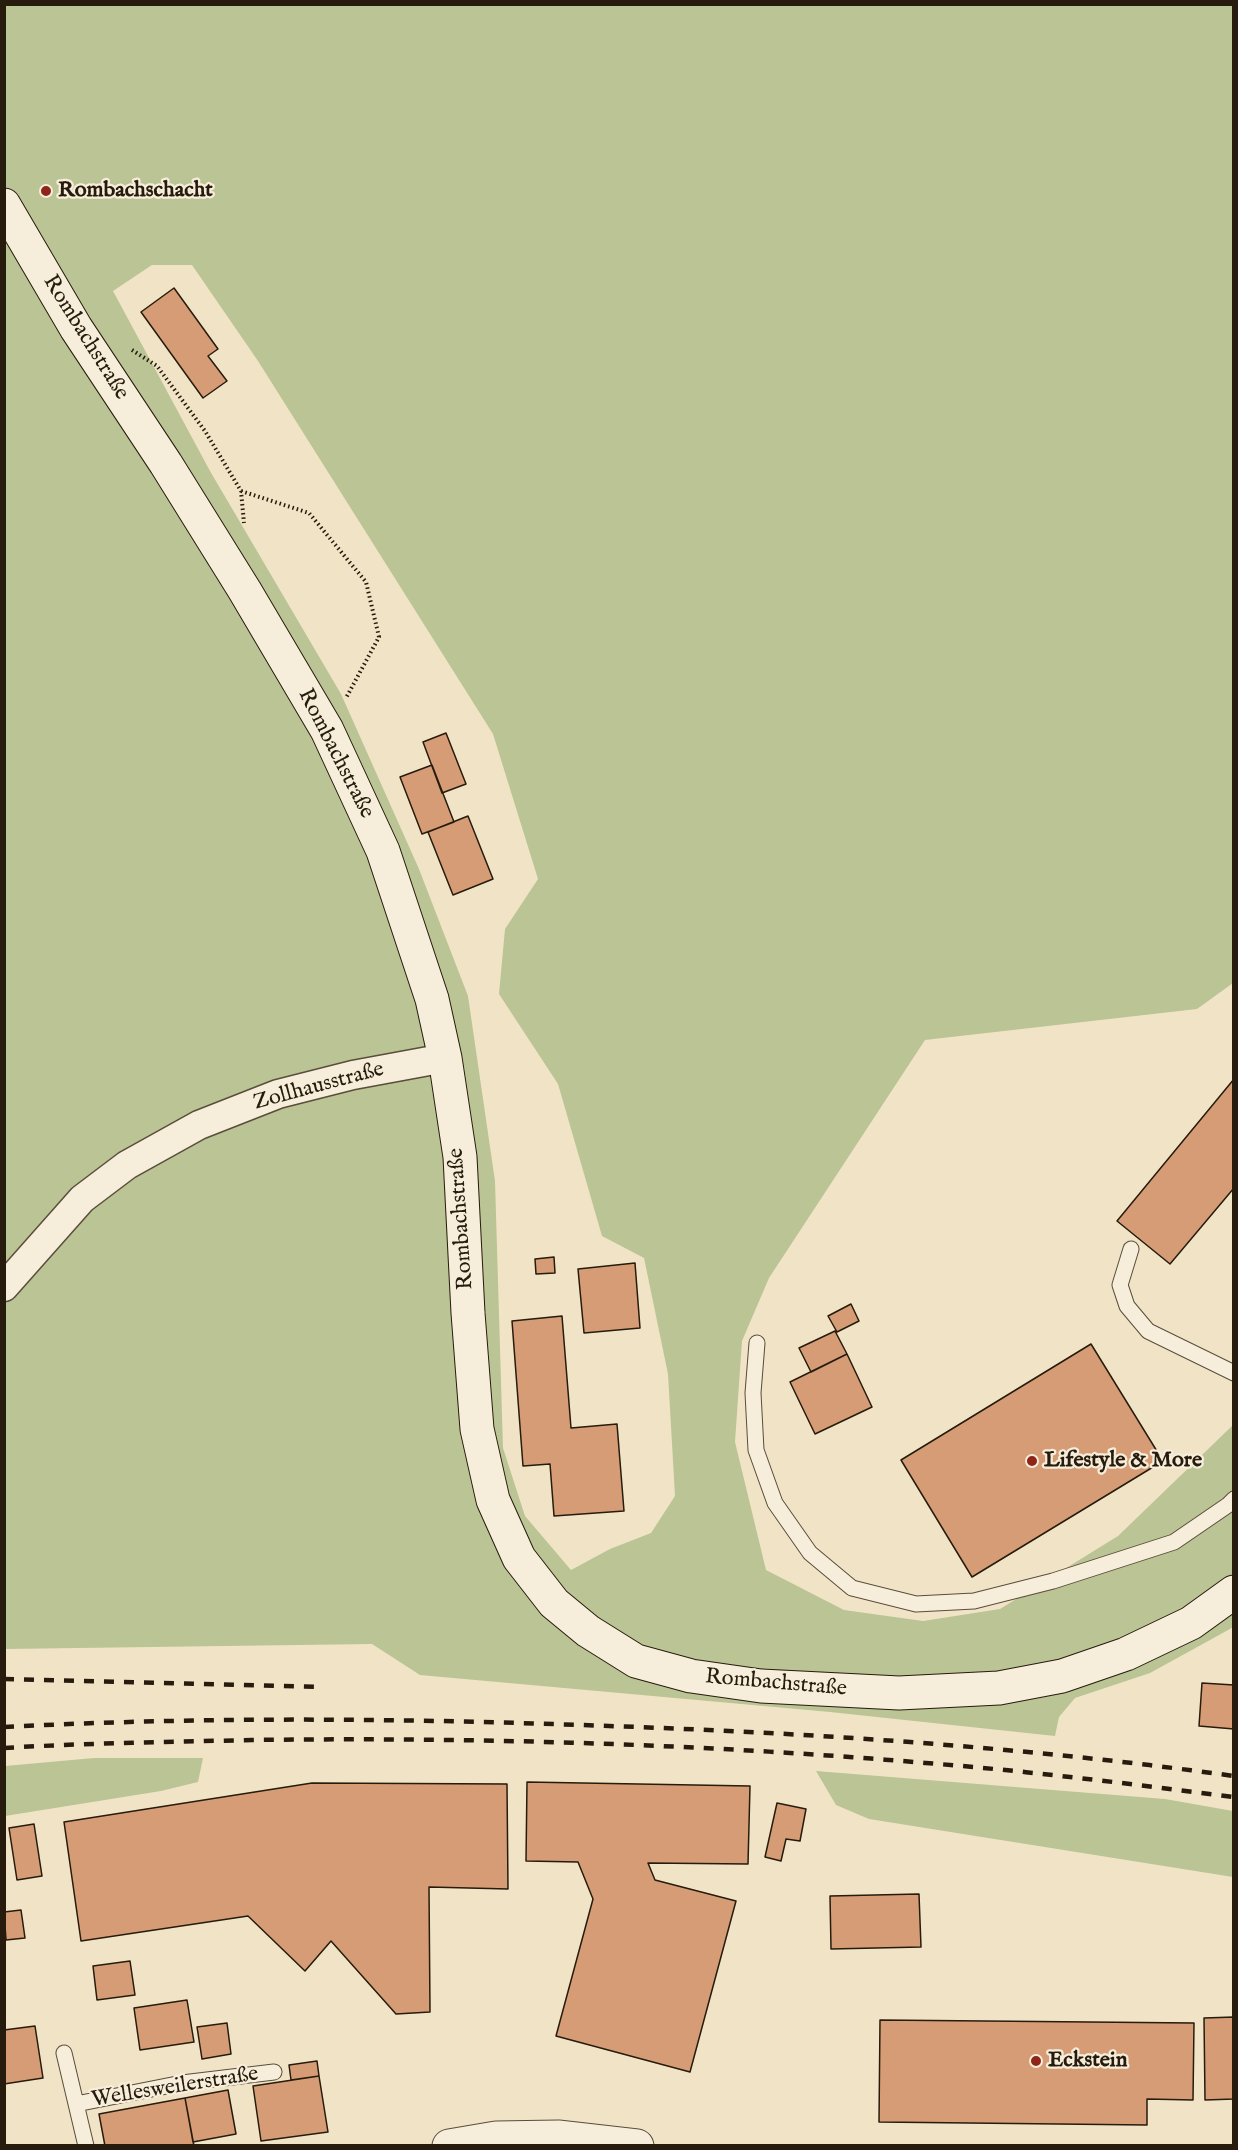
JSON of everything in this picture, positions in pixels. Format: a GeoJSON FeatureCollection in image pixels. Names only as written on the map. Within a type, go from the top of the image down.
{"type":"FeatureCollection","features":[{"type":"Feature","properties":{"kind":"main road","name":"Rombachstraße"},"geometry":{"type":"LineString","coordinates":[[4,205],[76,328],[166,464],[245,591],[327,730],[383,851],[432,999],[445,1058],[460,1156],[477,1429],[493,1500],[519,1558],[554,1603],[588,1631],[636,1661],[691,1676],[761,1686],[899,1693],[999,1688],[1062,1676],[1126,1654],[1191,1623],[1233,1592]]}},
{"type":"Feature","properties":{"kind":"main road"},"geometry":{"type":"LineString","coordinates":[[449,2145],[496,2138],[558,2137],[638,2145]]}},
{"type":"Feature","properties":{"kind":"street","name":"Zollhausstraße"},"geometry":{"type":"LineString","coordinates":[[4,1287],[82,1199],[127,1165],[199,1125],[278,1094],[353,1075],[445,1058]]}},
{"type":"Feature","properties":{"kind":"lane"},"geometry":{"type":"LineString","coordinates":[[1131,1248],[1120,1285],[1127,1306],[1148,1331],[1233,1373]]}},
{"type":"Feature","properties":{"kind":"lane"},"geometry":{"type":"LineString","coordinates":[[757,1344],[753,1394],[756,1450],[775,1503],[810,1553],[852,1588],[916,1604],[974,1601],[1053,1581],[1174,1542],[1228,1505],[1233,1499]]}},
{"type":"Feature","properties":{"kind":"lane","name":"Wellesweilerstraße"},"geometry":{"type":"LineString","coordinates":[[64,2053],[86,2145]]}},
{"type":"Feature","properties":{"kind":"lane","name":"Wellesweilerstraße"},"geometry":{"type":"LineString","coordinates":[[76,2103],[182,2083],[274,2072]]}},
{"type":"Feature","properties":{"kind":"path"},"geometry":{"type":"LineString","coordinates":[[241,491],[309,513],[366,582],[379,637],[360,675],[327,730]]}},
{"type":"Feature","properties":{"kind":"green space"},"geometry":{"type":"Polygon","coordinates":[[[5,5],[1233,5],[1233,983],[1197,1009],[925,1040],[769,1278],[742,1341],[735,1442],[766,1570],[844,1610],[923,1621],[1000,1609],[1118,1536],[1233,1425],[1233,1627],[1150,1673],[1075,1698],[1059,1717],[1055,1736],[830,1712],[420,1675],[372,1644],[5,1649],[5,5]],[[152,265],[113,291],[210,471],[341,694],[419,869],[468,996],[495,1181],[503,1448],[525,1516],[571,1570],[610,1549],[651,1533],[675,1496],[668,1374],[644,1258],[602,1236],[558,1084],[499,994],[505,929],[538,879],[493,734],[258,361],[192,265],[152,265]]]}},
{"type":"Feature","properties":{"kind":"green space"},"geometry":{"type":"Polygon","coordinates":[[[94,1758],[203,1758],[198,1782],[161,1791],[5,1816],[5,1766],[94,1758]]]}},
{"type":"Feature","properties":{"kind":"green space"},"geometry":{"type":"Polygon","coordinates":[[[816,1771],[1165,1799],[1233,1811],[1233,1877],[869,1819],[836,1805],[816,1771]]]}},
{"type":"Feature","properties":{"kind":"building"},"geometry":{"type":"Polygon","coordinates":[[[174,288],[218,349],[208,356],[227,381],[203,398],[141,312],[174,288]]]}},
{"type":"Feature","properties":{"kind":"building"},"geometry":{"type":"Polygon","coordinates":[[[446,733],[466,784],[442,793],[423,742],[446,733]]]}},
{"type":"Feature","properties":{"kind":"building"},"geometry":{"type":"Polygon","coordinates":[[[432,765],[454,822],[422,834],[400,777],[432,765]]]}},
{"type":"Feature","properties":{"kind":"building"},"geometry":{"type":"Polygon","coordinates":[[[468,816],[493,879],[453,895],[428,832],[468,816]]]}},
{"type":"Feature","properties":{"kind":"building"},"geometry":{"type":"Polygon","coordinates":[[[1234,1079],[1234,1188],[1170,1264],[1117,1221],[1234,1079]]]}},
{"type":"Feature","properties":{"kind":"building"},"geometry":{"type":"Polygon","coordinates":[[[554,1257],[555,1273],[536,1274],[535,1259],[554,1257]]]}},
{"type":"Feature","properties":{"kind":"building"},"geometry":{"type":"Polygon","coordinates":[[[635,1263],[640,1328],[584,1333],[578,1269],[635,1263]]]}},
{"type":"Feature","properties":{"kind":"building"},"geometry":{"type":"Polygon","coordinates":[[[851,1304],[859,1321],[837,1332],[828,1316],[851,1304]]]}},
{"type":"Feature","properties":{"kind":"building"},"geometry":{"type":"Polygon","coordinates":[[[562,1316],[571,1428],[617,1424],[624,1511],[554,1516],[550,1464],[523,1466],[512,1321],[562,1316]]]}},
{"type":"Feature","properties":{"kind":"building"},"geometry":{"type":"Polygon","coordinates":[[[835,1331],[847,1354],[811,1372],[799,1348],[835,1331]]]}},
{"type":"Feature","properties":{"kind":"building","name":"Lifestyle & More"},"geometry":{"type":"Polygon","coordinates":[[[1091,1344],[1163,1461],[972,1577],[901,1460],[1091,1344]]]}},
{"type":"Feature","properties":{"kind":"building"},"geometry":{"type":"Polygon","coordinates":[[[847,1354],[872,1407],[815,1434],[790,1382],[847,1354]]]}},
{"type":"Feature","properties":{"kind":"building"},"geometry":{"type":"Polygon","coordinates":[[[1202,1683],[1234,1685],[1234,1729],[1199,1726],[1202,1683]]]}},
{"type":"Feature","properties":{"kind":"building"},"geometry":{"type":"Polygon","coordinates":[[[527,1782],[750,1786],[748,1864],[648,1863],[655,1880],[736,1901],[690,2072],[556,2036],[593,1899],[578,1862],[526,1861],[527,1782]]]}},
{"type":"Feature","properties":{"kind":"building"},"geometry":{"type":"Polygon","coordinates":[[[312,1783],[507,1784],[508,1889],[429,1887],[430,2012],[396,2014],[331,1941],[305,1971],[248,1916],[81,1941],[64,1822],[312,1783]]]}},
{"type":"Feature","properties":{"kind":"building"},"geometry":{"type":"Polygon","coordinates":[[[777,1803],[806,1809],[800,1841],[786,1839],[781,1861],[765,1857],[777,1803]]]}},
{"type":"Feature","properties":{"kind":"building"},"geometry":{"type":"Polygon","coordinates":[[[34,1824],[42,1876],[17,1880],[9,1828],[34,1824]]]}},
{"type":"Feature","properties":{"kind":"building"},"geometry":{"type":"Polygon","coordinates":[[[919,1894],[921,1947],[831,1949],[830,1896],[919,1894]]]}},
{"type":"Feature","properties":{"kind":"building"},"geometry":{"type":"Polygon","coordinates":[[[21,1910],[25,1938],[6,1940],[4,1912],[21,1910]]]}},
{"type":"Feature","properties":{"kind":"building"},"geometry":{"type":"Polygon","coordinates":[[[130,1961],[135,1995],[97,2000],[93,1966],[130,1961]]]}},
{"type":"Feature","properties":{"kind":"building"},"geometry":{"type":"Polygon","coordinates":[[[187,2000],[194,2042],[140,2050],[134,2008],[187,2000]]]}},
{"type":"Feature","properties":{"kind":"building"},"geometry":{"type":"Polygon","coordinates":[[[1234,2017],[1234,2099],[1205,2100],[1204,2018],[1234,2017]]]}},
{"type":"Feature","properties":{"kind":"building","name":"Eckstein"},"geometry":{"type":"Polygon","coordinates":[[[880,2020],[1194,2023],[1193,2100],[1147,2099],[1147,2125],[879,2122],[880,2020]]]}},
{"type":"Feature","properties":{"kind":"building"},"geometry":{"type":"Polygon","coordinates":[[[227,2023],[231,2054],[202,2059],[197,2027],[227,2023]]]}},
{"type":"Feature","properties":{"kind":"building"},"geometry":{"type":"Polygon","coordinates":[[[35,2026],[43,2078],[4,2084],[4,2030],[35,2026]]]}},
{"type":"Feature","properties":{"kind":"building"},"geometry":{"type":"Polygon","coordinates":[[[317,2061],[319,2076],[291,2080],[289,2065],[317,2061]]]}},
{"type":"Feature","properties":{"kind":"building"},"geometry":{"type":"Polygon","coordinates":[[[319,2076],[328,2132],[261,2141],[253,2086],[319,2076]]]}},
{"type":"Feature","properties":{"kind":"building"},"geometry":{"type":"Polygon","coordinates":[[[228,2090],[236,2134],[193,2142],[185,2098],[228,2090]]]}},
{"type":"Feature","properties":{"kind":"building"},"geometry":{"type":"Polygon","coordinates":[[[185,2098],[194,2146],[105,2146],[99,2114],[185,2098]]]}},
{"type":"Feature","properties":{"kind":"railway"},"geometry":{"type":"LineString","coordinates":[[4,1679],[323,1687]]}},
{"type":"Feature","properties":{"kind":"railway"},"geometry":{"type":"LineString","coordinates":[[4,1727],[148,1721],[292,1720],[436,1721],[662,1728],[907,1742],[1071,1756],[1234,1776]]}},
{"type":"Feature","properties":{"kind":"railway"},"geometry":{"type":"LineString","coordinates":[[4,1748],[336,1739],[589,1743],[842,1756],[965,1766],[1234,1797]]}},
{"type":"Feature","properties":{"kind":"place","name":"Rombachschacht"},"geometry":{"type":"Point","coordinates":[46,191]}},
{"type":"Feature","properties":{"kind":"place","name":"Lifestyle & More"},"geometry":{"type":"Point","coordinates":[1032,1461]}},
{"type":"Feature","properties":{"kind":"place","name":"Eckstein"},"geometry":{"type":"Point","coordinates":[1036,2061]}}]}
